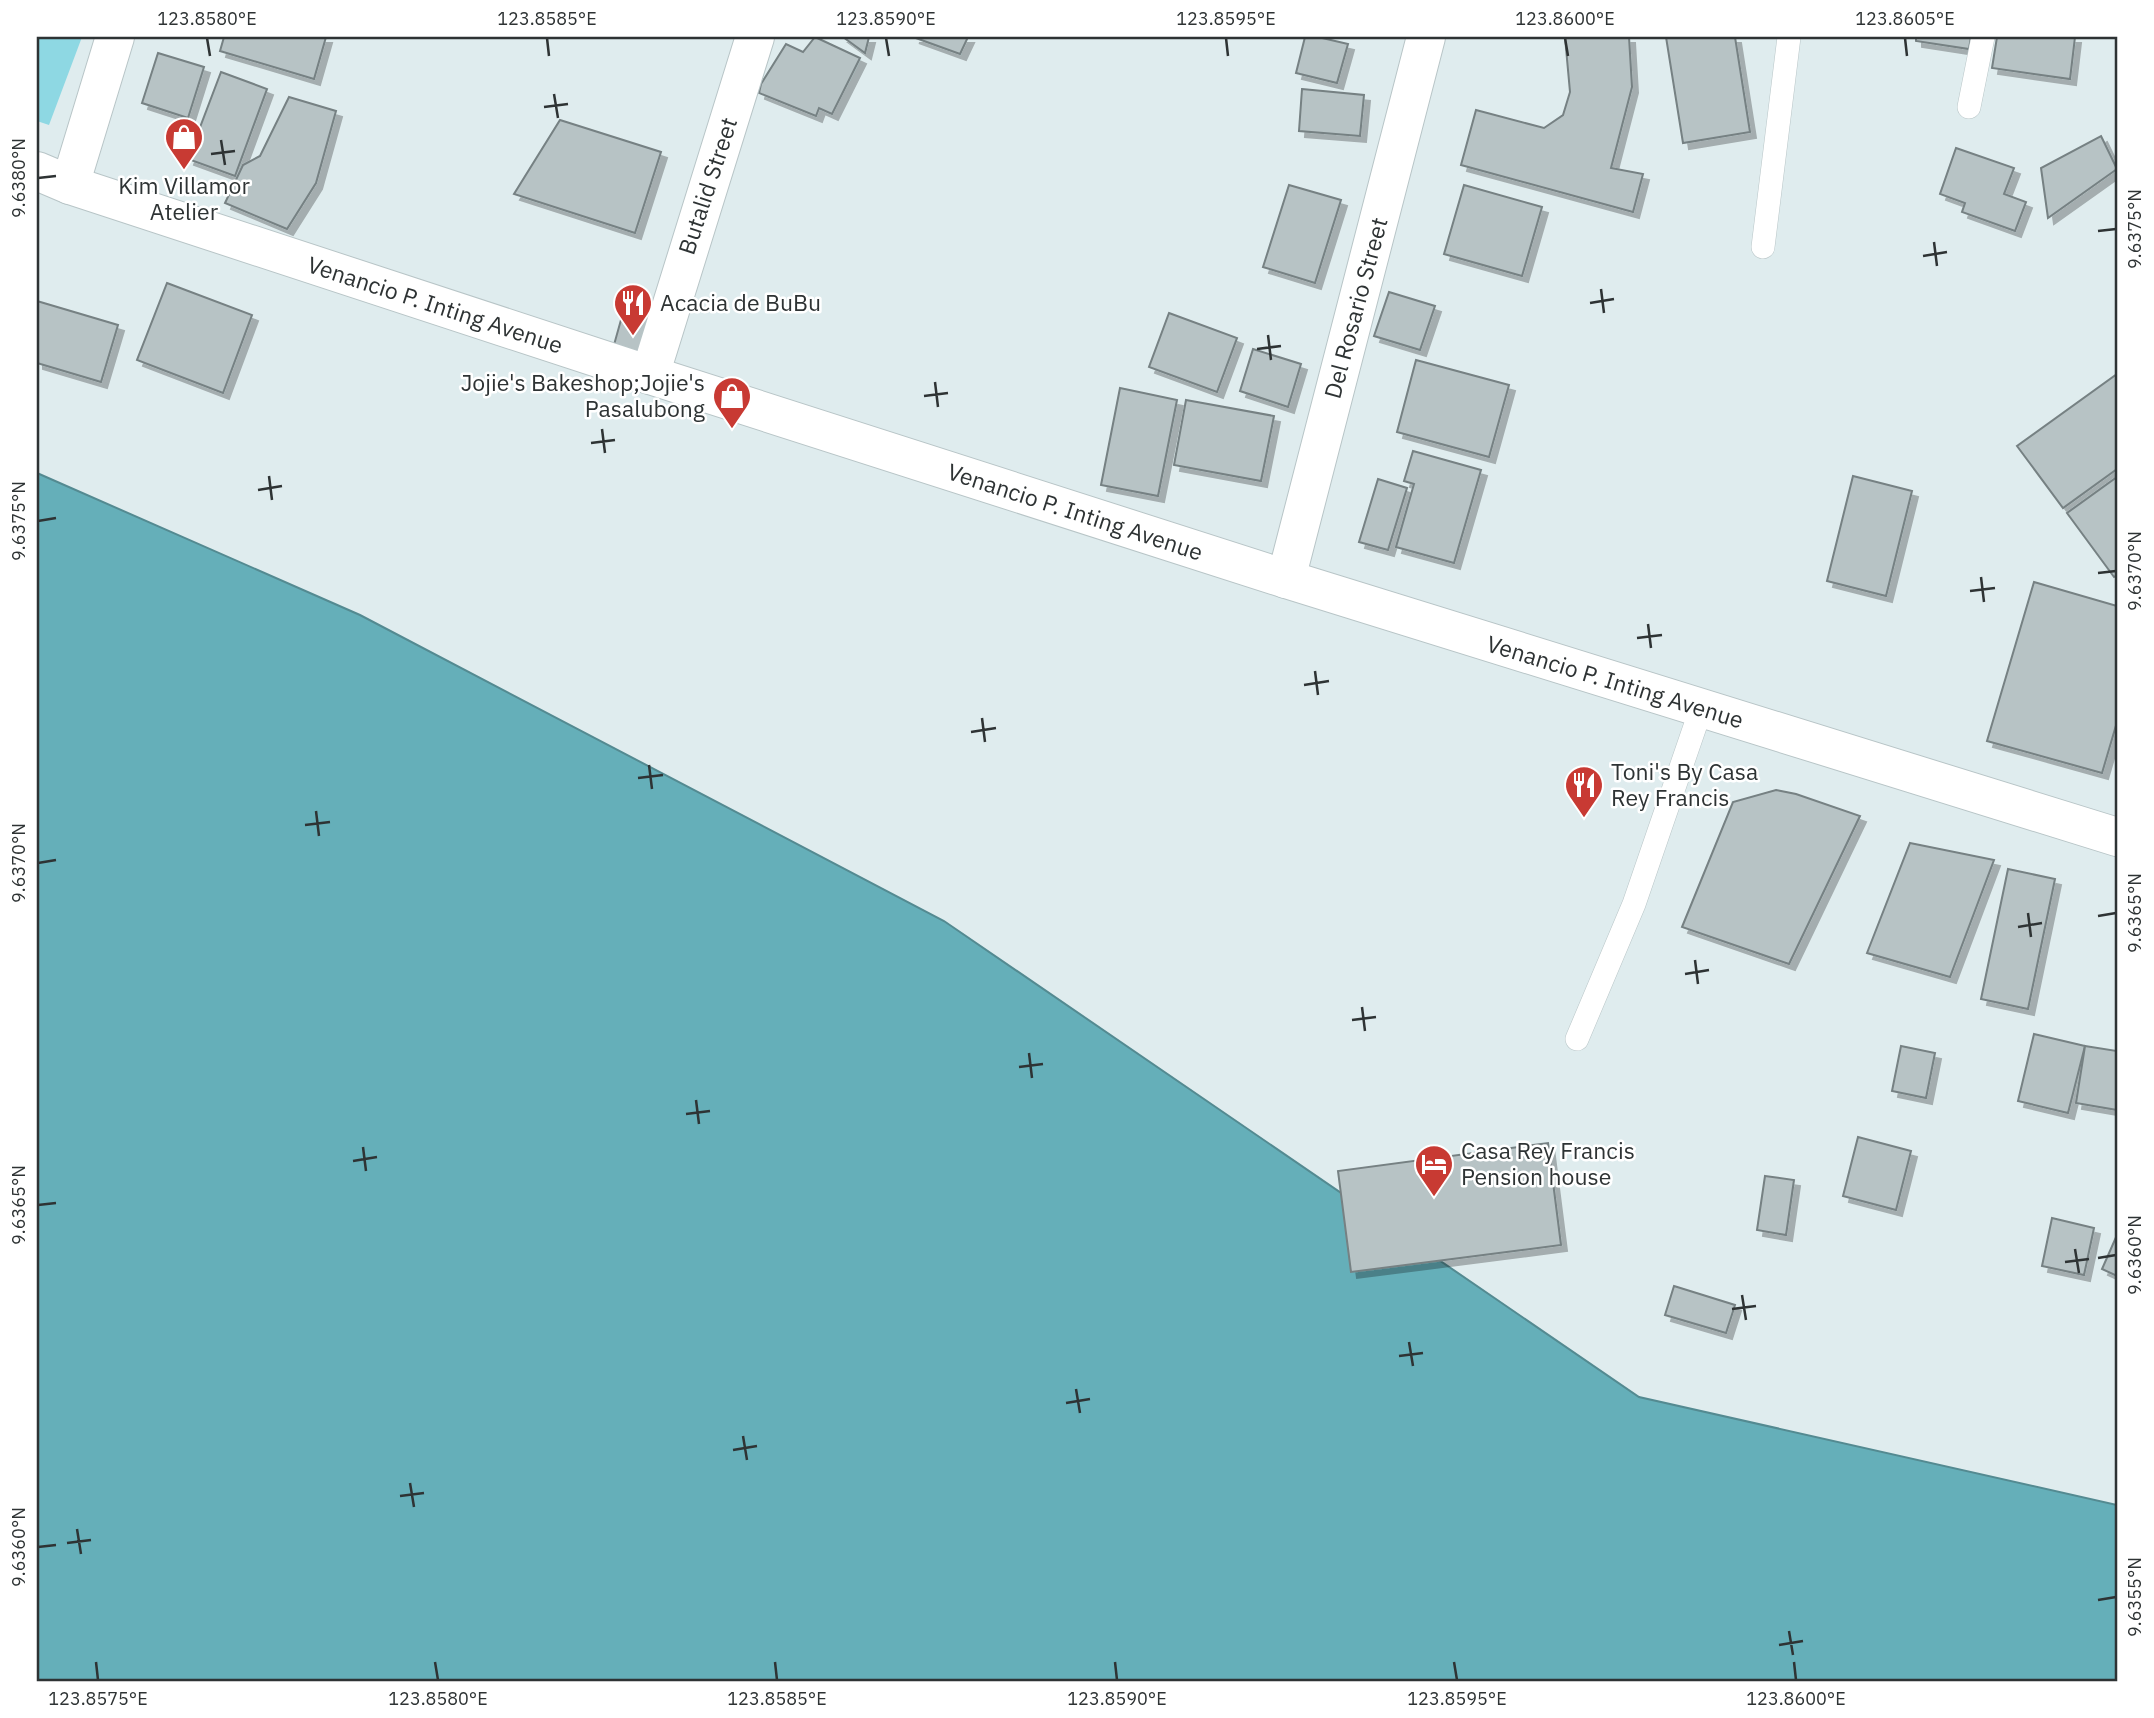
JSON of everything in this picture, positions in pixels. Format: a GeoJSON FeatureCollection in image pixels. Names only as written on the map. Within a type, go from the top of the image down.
{"type":"FeatureCollection","features":[{"type":"Feature","properties":{"kind":"main road"},"geometry":{"type":"LineString","coordinates":[[53,178],[115,37]]}},
{"type":"Feature","properties":{"kind":"main road","name":"Butalid Street"},"geometry":{"type":"LineString","coordinates":[[650,375],[755,37]]}},
{"type":"Feature","properties":{"kind":"main road","name":"Del Rosario Street"},"geometry":{"type":"LineString","coordinates":[[1286,579],[1426,37]]}},
{"type":"Feature","properties":{"kind":"main road","name":"Venancio P. Inting Avenue"},"geometry":{"type":"LineString","coordinates":[[53,178],[650,375],[1286,579],[2117,837]]}},
{"type":"Feature","properties":{"kind":"lane"},"geometry":{"type":"LineString","coordinates":[[1762,247],[1789,37]]}},
{"type":"Feature","properties":{"kind":"lane"},"geometry":{"type":"LineString","coordinates":[[1969,107],[1983,37]]}},
{"type":"Feature","properties":{"kind":"lane"},"geometry":{"type":"LineString","coordinates":[[1577,1039],[1634,904],[1701,709]]}},
{"type":"Feature","properties":{"kind":"shaded area"},"geometry":{"type":"Polygon","coordinates":[[[37,37],[82,37],[49,125],[37,121],[37,37]]]}},
{"type":"Feature","properties":{"kind":"shaded area"},"geometry":{"type":"Polygon","coordinates":[[[37,473],[360,615],[944,921],[1639,1397],[2117,1505],[2117,1681],[37,1681],[37,473]]]}},
{"type":"Feature","properties":{"kind":"building"},"geometry":{"type":"Polygon","coordinates":[[[224,37],[326,37],[314,79],[220,51],[224,37]]]}},
{"type":"Feature","properties":{"kind":"building"},"geometry":{"type":"Polygon","coordinates":[[[815,37],[860,58],[832,114],[819,108],[816,116],[759,93],[761,84],[786,44],[803,52],[815,37]]]}},
{"type":"Feature","properties":{"kind":"building"},"geometry":{"type":"Polygon","coordinates":[[[843,37],[869,37],[865,53],[843,37]]]}},
{"type":"Feature","properties":{"kind":"building"},"geometry":{"type":"Polygon","coordinates":[[[913,37],[968,37],[960,54],[913,37]]]}},
{"type":"Feature","properties":{"kind":"building"},"geometry":{"type":"Polygon","coordinates":[[[1305,37],[1348,44],[1337,83],[1296,73],[1305,37]]]}},
{"type":"Feature","properties":{"kind":"building"},"geometry":{"type":"Polygon","coordinates":[[[1565,37],[1629,37],[1632,87],[1611,168],[1643,174],[1633,212],[1461,165],[1476,110],[1544,128],[1563,115],[1570,92],[1565,37]]]}},
{"type":"Feature","properties":{"kind":"building"},"geometry":{"type":"Polygon","coordinates":[[[1666,37],[1735,37],[1750,132],[1683,143],[1666,37]]]}},
{"type":"Feature","properties":{"kind":"building"},"geometry":{"type":"Polygon","coordinates":[[[1916,37],[1971,37],[1969,49],[1916,41],[1916,37]]]}},
{"type":"Feature","properties":{"kind":"building"},"geometry":{"type":"Polygon","coordinates":[[[1997,37],[2075,37],[2070,79],[1992,68],[1997,37]]]}},
{"type":"Feature","properties":{"kind":"building"},"geometry":{"type":"Polygon","coordinates":[[[158,53],[204,67],[188,118],[142,103],[158,53]]]}},
{"type":"Feature","properties":{"kind":"building"},"geometry":{"type":"Polygon","coordinates":[[[221,72],[267,89],[235,176],[188,159],[221,72]]]}},
{"type":"Feature","properties":{"kind":"building"},"geometry":{"type":"Polygon","coordinates":[[[1302,89],[1364,95],[1360,136],[1299,131],[1302,89]]]}},
{"type":"Feature","properties":{"kind":"building"},"geometry":{"type":"Polygon","coordinates":[[[289,97],[336,111],[316,183],[287,229],[225,203],[243,165],[260,156],[289,97]]]}},
{"type":"Feature","properties":{"kind":"building"},"geometry":{"type":"Polygon","coordinates":[[[560,120],[661,152],[635,233],[514,194],[560,120]]]}},
{"type":"Feature","properties":{"kind":"building"},"geometry":{"type":"Polygon","coordinates":[[[2101,136],[2117,169],[2048,218],[2041,168],[2101,136]]]}},
{"type":"Feature","properties":{"kind":"building"},"geometry":{"type":"Polygon","coordinates":[[[1956,148],[2014,168],[2004,194],[2026,202],[2015,231],[1962,212],[1965,203],[1940,194],[1956,148]]]}},
{"type":"Feature","properties":{"kind":"building"},"geometry":{"type":"Polygon","coordinates":[[[1289,185],[1341,200],[1315,283],[1263,267],[1289,185]]]}},
{"type":"Feature","properties":{"kind":"building"},"geometry":{"type":"Polygon","coordinates":[[[1464,185],[1542,207],[1522,276],[1444,254],[1464,185]]]}},
{"type":"Feature","properties":{"kind":"building"},"geometry":{"type":"Polygon","coordinates":[[[167,283],[252,315],[223,393],[137,360],[167,283]]]}},
{"type":"Feature","properties":{"kind":"building"},"geometry":{"type":"Polygon","coordinates":[[[1389,292],[1435,306],[1420,350],[1374,336],[1389,292]]]}},
{"type":"Feature","properties":{"kind":"building"},"geometry":{"type":"Polygon","coordinates":[[[37,301],[118,325],[101,382],[37,363],[37,301]]]}},
{"type":"Feature","properties":{"kind":"building","name":"Acacia de BuBu"},"geometry":{"type":"Polygon","coordinates":[[[624,309],[655,322],[643,363],[612,352],[624,309]]]}},
{"type":"Feature","properties":{"kind":"building"},"geometry":{"type":"Polygon","coordinates":[[[1169,313],[1237,338],[1217,392],[1149,367],[1169,313]]]}},
{"type":"Feature","properties":{"kind":"building"},"geometry":{"type":"Polygon","coordinates":[[[1253,349],[1301,364],[1288,407],[1240,391],[1253,349]]]}},
{"type":"Feature","properties":{"kind":"building"},"geometry":{"type":"Polygon","coordinates":[[[1416,360],[1509,385],[1489,457],[1397,432],[1416,360]]]}},
{"type":"Feature","properties":{"kind":"building"},"geometry":{"type":"Polygon","coordinates":[[[2117,374],[2117,469],[2063,508],[2017,446],[2117,374]]]}},
{"type":"Feature","properties":{"kind":"building"},"geometry":{"type":"Polygon","coordinates":[[[1120,388],[1177,400],[1158,496],[1101,485],[1120,388]]]}},
{"type":"Feature","properties":{"kind":"building"},"geometry":{"type":"Polygon","coordinates":[[[1186,400],[1274,416],[1261,481],[1174,465],[1186,400]]]}},
{"type":"Feature","properties":{"kind":"building"},"geometry":{"type":"Polygon","coordinates":[[[1413,451],[1481,470],[1454,563],[1396,547],[1414,484],[1404,481],[1413,451]]]}},
{"type":"Feature","properties":{"kind":"building"},"geometry":{"type":"Polygon","coordinates":[[[1853,476],[1912,491],[1886,596],[1827,581],[1853,476]]]}},
{"type":"Feature","properties":{"kind":"building"},"geometry":{"type":"Polygon","coordinates":[[[2117,477],[2117,575],[2114,577],[2067,513],[2117,477]]]}},
{"type":"Feature","properties":{"kind":"building"},"geometry":{"type":"Polygon","coordinates":[[[1378,479],[1407,488],[1388,550],[1359,542],[1378,479]]]}},
{"type":"Feature","properties":{"kind":"building"},"geometry":{"type":"Polygon","coordinates":[[[2034,582],[2117,606],[2117,722],[2102,773],[1987,741],[2034,582]]]}},
{"type":"Feature","properties":{"kind":"building"},"geometry":{"type":"Polygon","coordinates":[[[1776,790],[1860,816],[1789,964],[1682,927],[1733,802],[1776,790]]]}},
{"type":"Feature","properties":{"kind":"building"},"geometry":{"type":"Polygon","coordinates":[[[1910,843],[1994,860],[1950,977],[1867,953],[1910,843]]]}},
{"type":"Feature","properties":{"kind":"building"},"geometry":{"type":"Polygon","coordinates":[[[2008,869],[2055,879],[2028,1009],[1981,999],[2008,869]]]}},
{"type":"Feature","properties":{"kind":"building"},"geometry":{"type":"Polygon","coordinates":[[[2034,1034],[2085,1046],[2068,1113],[2018,1101],[2034,1034]]]}},
{"type":"Feature","properties":{"kind":"building"},"geometry":{"type":"Polygon","coordinates":[[[1901,1046],[1935,1053],[1926,1098],[1892,1091],[1901,1046]]]}},
{"type":"Feature","properties":{"kind":"building"},"geometry":{"type":"Polygon","coordinates":[[[2085,1046],[2117,1051],[2117,1110],[2076,1103],[2085,1046]]]}},
{"type":"Feature","properties":{"kind":"building"},"geometry":{"type":"Polygon","coordinates":[[[1858,1137],[1911,1151],[1896,1210],[1843,1196],[1858,1137]]]}},
{"type":"Feature","properties":{"kind":"building"},"geometry":{"type":"Polygon","coordinates":[[[1548,1143],[1561,1245],[1351,1272],[1338,1171],[1548,1143]]]}},
{"type":"Feature","properties":{"kind":"building"},"geometry":{"type":"Polygon","coordinates":[[[1765,1176],[1794,1180],[1786,1235],[1757,1230],[1765,1176]]]}},
{"type":"Feature","properties":{"kind":"building"},"geometry":{"type":"Polygon","coordinates":[[[2052,1218],[2094,1228],[2084,1275],[2042,1266],[2052,1218]]]}},
{"type":"Feature","properties":{"kind":"building"},"geometry":{"type":"Polygon","coordinates":[[[2117,1235],[2117,1276],[2102,1269],[2117,1235]]]}},
{"type":"Feature","properties":{"kind":"building"},"geometry":{"type":"Polygon","coordinates":[[[1674,1286],[1735,1305],[1726,1333],[1665,1315],[1674,1286]]]}},
{"type":"Feature","properties":{"kind":"place","name":"Kim Villamor Atelier"},"geometry":{"type":"Point","coordinates":[184,171]}},
{"type":"Feature","properties":{"kind":"place","name":"Acacia de BuBu"},"geometry":{"type":"Point","coordinates":[633,337]}},
{"type":"Feature","properties":{"kind":"place","name":"Jojie's Bakeshop;Jojie's Pasalubong"},"geometry":{"type":"Point","coordinates":[732,430]}},
{"type":"Feature","properties":{"kind":"place","name":"Toni's By Casa Rey Francis"},"geometry":{"type":"Point","coordinates":[1584,819]}},
{"type":"Feature","properties":{"kind":"place","name":"Casa Rey Francis Pension house"},"geometry":{"type":"Point","coordinates":[1434,1198]}}]}
